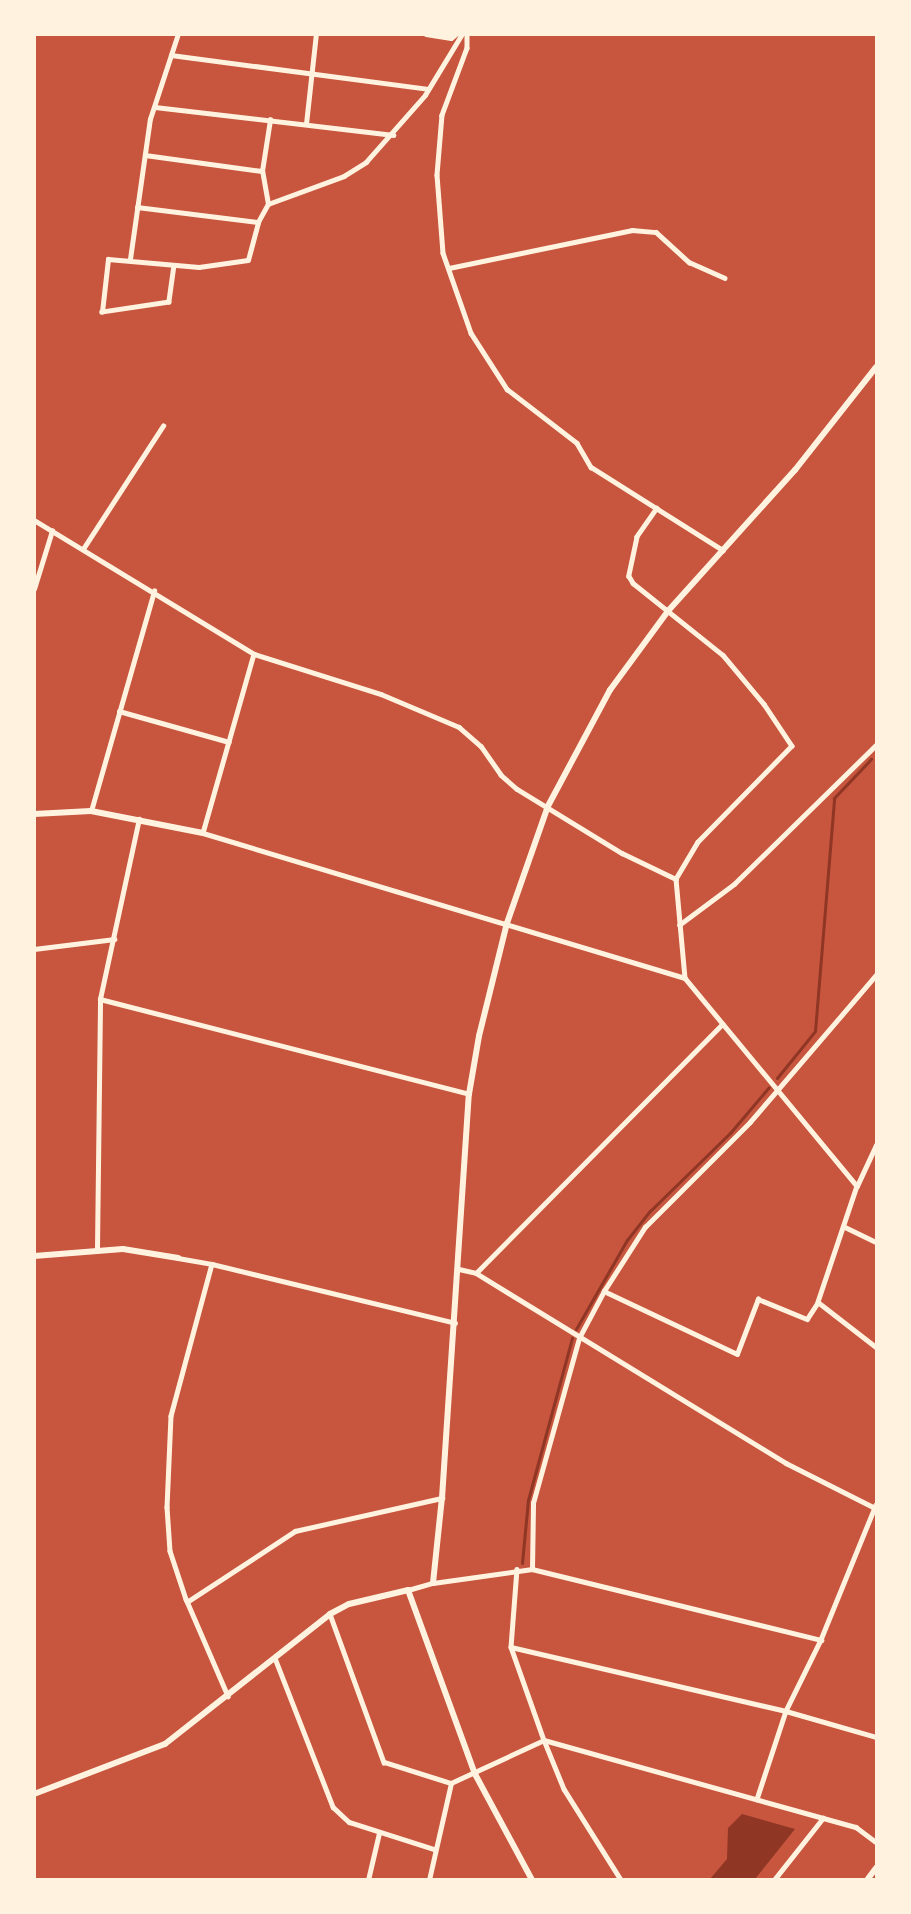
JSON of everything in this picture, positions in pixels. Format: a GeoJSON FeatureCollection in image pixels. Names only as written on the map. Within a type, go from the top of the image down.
{"type":"FeatureCollection","features":[{"type":"Feature","properties":{"kind":"street"},"geometry":{"type":"LineString","coordinates":[[130,259],[145,155],[155,106],[178,34]]}},
{"type":"Feature","properties":{"kind":"street"},"geometry":{"type":"LineString","coordinates":[[306,124],[316,34]]}},
{"type":"Feature","properties":{"kind":"street"},"geometry":{"type":"LineString","coordinates":[[426,34],[451,38],[456,34]]}},
{"type":"Feature","properties":{"kind":"street"},"geometry":{"type":"LineString","coordinates":[[268,204],[344,176],[366,162],[393,135],[428,89],[462,34]]}},
{"type":"Feature","properties":{"kind":"street"},"geometry":{"type":"LineString","coordinates":[[467,34],[467,48],[442,115],[438,144],[438,207],[448,268],[471,333],[507,389],[577,443],[591,467],[723,550]]}},
{"type":"Feature","properties":{"kind":"street"},"geometry":{"type":"LineString","coordinates":[[171,55],[428,89]]}},
{"type":"Feature","properties":{"kind":"street"},"geometry":{"type":"LineString","coordinates":[[155,106],[393,135]]}},
{"type":"Feature","properties":{"kind":"street"},"geometry":{"type":"LineString","coordinates":[[174,265],[169,302],[102,312],[108,259],[130,259],[199,267],[248,260],[258,222],[268,204],[262,171],[270,120]]}},
{"type":"Feature","properties":{"kind":"street"},"geometry":{"type":"LineString","coordinates":[[145,155],[262,171]]}},
{"type":"Feature","properties":{"kind":"street"},"geometry":{"type":"LineString","coordinates":[[137,207],[258,222]]}},
{"type":"Feature","properties":{"kind":"street"},"geometry":{"type":"LineString","coordinates":[[448,268],[632,230],[656,232],[689,262],[725,278]]}},
{"type":"Feature","properties":{"kind":"street"},"geometry":{"type":"LineString","coordinates":[[433,1583],[442,1498],[459,1269],[469,1094],[479,1036],[507,923],[548,806],[610,690],[668,611],[836,422],[876,367]]}},
{"type":"Feature","properties":{"kind":"street"},"geometry":{"type":"LineString","coordinates":[[83,549],[163,426]]}},
{"type":"Feature","properties":{"kind":"street"},"geometry":{"type":"LineString","coordinates":[[657,507],[637,537],[629,576],[742,675],[792,746],[698,842],[676,879],[685,978],[857,1186]]}},
{"type":"Feature","properties":{"kind":"street"},"geometry":{"type":"LineString","coordinates":[[34,520],[254,654],[381,694],[459,727],[481,746],[501,775],[622,853],[676,879]]}},
{"type":"Feature","properties":{"kind":"street"},"geometry":{"type":"LineString","coordinates":[[34,589],[52,531]]}},
{"type":"Feature","properties":{"kind":"street"},"geometry":{"type":"LineString","coordinates":[[91,811],[154,591]]}},
{"type":"Feature","properties":{"kind":"street"},"geometry":{"type":"LineString","coordinates":[[203,833],[254,654]]}},
{"type":"Feature","properties":{"kind":"street"},"geometry":{"type":"LineString","coordinates":[[119,711],[229,742]]}},
{"type":"Feature","properties":{"kind":"street"},"geometry":{"type":"LineString","coordinates":[[680,925],[734,884],[876,745]]}},
{"type":"Feature","properties":{"kind":"street"},"geometry":{"type":"LineString","coordinates":[[34,814],[91,811],[203,833],[685,978]]}},
{"type":"Feature","properties":{"kind":"street"},"geometry":{"type":"LineString","coordinates":[[97,1249],[100,999],[139,819]]}},
{"type":"Feature","properties":{"kind":"street"},"geometry":{"type":"LineString","coordinates":[[34,949],[114,939]]}},
{"type":"Feature","properties":{"kind":"street"},"geometry":{"type":"LineString","coordinates":[[532,1569],[533,1503],[579,1338],[604,1291],[645,1227],[750,1122],[876,975]]}},
{"type":"Feature","properties":{"kind":"street"},"geometry":{"type":"LineString","coordinates":[[100,999],[469,1094]]}},
{"type":"Feature","properties":{"kind":"street"},"geometry":{"type":"LineString","coordinates":[[476,1273],[722,1024]]}},
{"type":"Feature","properties":{"kind":"street"},"geometry":{"type":"LineString","coordinates":[[604,1291],[737,1354],[758,1299],[807,1319],[818,1302],[857,1186],[876,1145]]}},
{"type":"Feature","properties":{"kind":"street"},"geometry":{"type":"LineString","coordinates":[[844,1227],[876,1242]]}},
{"type":"Feature","properties":{"kind":"street"},"geometry":{"type":"LineString","coordinates":[[34,1256],[97,1249],[123,1249],[212,1264],[455,1323]]}},
{"type":"Feature","properties":{"kind":"street"},"geometry":{"type":"LineString","coordinates":[[212,1264],[171,1416],[167,1507],[170,1551],[187,1602],[229,1696]]}},
{"type":"Feature","properties":{"kind":"street"},"geometry":{"type":"LineString","coordinates":[[459,1269],[476,1273],[786,1463],[876,1506],[820,1640],[786,1710],[757,1799]]}},
{"type":"Feature","properties":{"kind":"street"},"geometry":{"type":"LineString","coordinates":[[818,1302],[876,1347]]}},
{"type":"Feature","properties":{"kind":"street"},"geometry":{"type":"LineString","coordinates":[[187,1602],[295,1531],[442,1498]]}},
{"type":"Feature","properties":{"kind":"street"},"geometry":{"type":"LineString","coordinates":[[34,1794],[148,1753],[229,1696],[330,1614],[349,1604],[433,1583],[517,1569],[532,1569],[820,1640]]}},
{"type":"Feature","properties":{"kind":"street"},"geometry":{"type":"LineString","coordinates":[[517,1569],[511,1647],[564,1789],[621,1880]]}},
{"type":"Feature","properties":{"kind":"street"},"geometry":{"type":"LineString","coordinates":[[408,1590],[475,1774],[532,1880]]}},
{"type":"Feature","properties":{"kind":"street"},"geometry":{"type":"LineString","coordinates":[[330,1614],[384,1762],[451,1783],[475,1774],[544,1740],[856,1827],[876,1842]]}},
{"type":"Feature","properties":{"kind":"street"},"geometry":{"type":"LineString","coordinates":[[511,1647],[786,1710],[876,1737]]}},
{"type":"Feature","properties":{"kind":"street"},"geometry":{"type":"LineString","coordinates":[[275,1658],[328,1800],[349,1822],[434,1849]]}},
{"type":"Feature","properties":{"kind":"street"},"geometry":{"type":"LineString","coordinates":[[429,1880],[434,1849],[451,1783]]}},
{"type":"Feature","properties":{"kind":"street"},"geometry":{"type":"LineString","coordinates":[[774,1880],[824,1818]]}},
{"type":"Feature","properties":{"kind":"street"},"geometry":{"type":"LineString","coordinates":[[368,1880],[379,1833]]}},
{"type":"Feature","properties":{"kind":"street"},"geometry":{"type":"LineString","coordinates":[[867,1880],[876,1868]]}},
{"type":"Feature","properties":{"kind":"shaded area"},"geometry":{"type":"Polygon","coordinates":[[[742,1814],[795,1829],[755,1879],[710,1879],[727,1859],[728,1828],[742,1814]]]}},
{"type":"Feature","properties":{"kind":"waterway"},"geometry":{"type":"LineString","coordinates":[[777,1078],[815,1031],[834,798],[871,759]]}},
{"type":"Feature","properties":{"kind":"waterway"},"geometry":{"type":"LineString","coordinates":[[576,1329],[627,1240],[650,1211],[730,1133],[769,1087]]}},
{"type":"Feature","properties":{"kind":"waterway"},"geometry":{"type":"LineString","coordinates":[[522,1563],[528,1500],[572,1338]]}}]}
